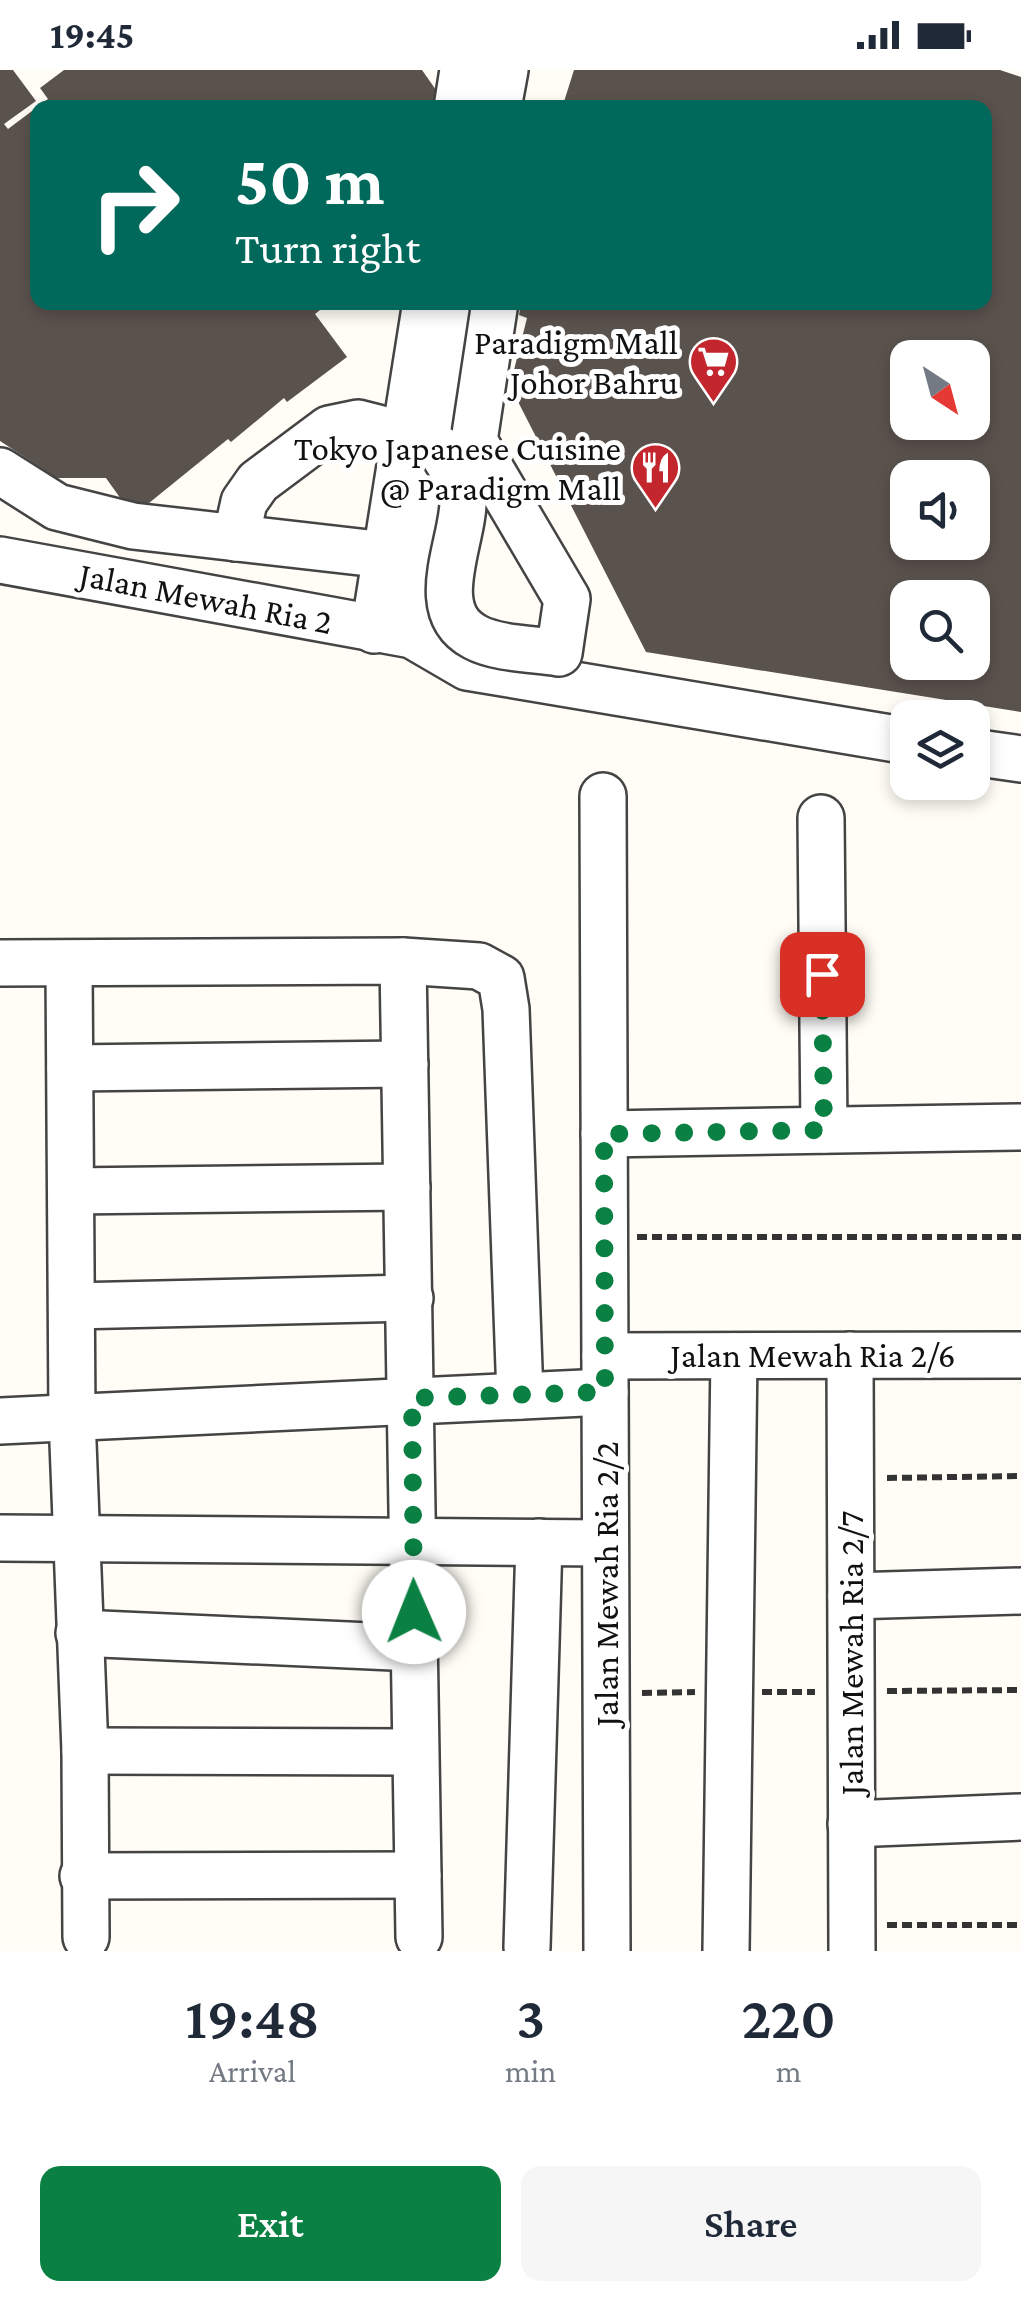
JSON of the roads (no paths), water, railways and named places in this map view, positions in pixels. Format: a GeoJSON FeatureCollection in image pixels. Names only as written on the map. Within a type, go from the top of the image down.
{"type":"FeatureCollection","features":[{"type":"Feature","properties":{"kind":"street"},"geometry":{"type":"LineString","coordinates":[[458,100],[463,70]]}},
{"type":"Feature","properties":{"kind":"street"},"geometry":{"type":"LineString","coordinates":[[499,100],[505,70]]}},
{"type":"Feature","properties":{"kind":"street"},"geometry":{"type":"LineString","coordinates":[[529,100],[534,70]]}},
{"type":"Feature","properties":{"kind":"street"},"geometry":{"type":"LineString","coordinates":[[393,632],[386,555],[430,433],[426,310]]}},
{"type":"Feature","properties":{"kind":"street"},"geometry":{"type":"LineString","coordinates":[[393,632],[430,433],[463,310]]}},
{"type":"Feature","properties":{"kind":"street"},"geometry":{"type":"LineString","coordinates":[[494,310],[474,441],[567,600],[550,667]]}},
{"type":"Feature","properties":{"kind":"street"},"geometry":{"type":"LineString","coordinates":[[236,538],[244,502],[258,482],[329,430],[358,423],[430,433],[554,598],[550,667]]}},
{"type":"Feature","properties":{"kind":"street"},"geometry":{"type":"LineString","coordinates":[[430,433],[459,482],[463,499],[448,596],[459,621],[474,637],[550,667],[890,737]]}},
{"type":"Feature","properties":{"kind":"street"},"geometry":{"type":"LineString","coordinates":[[0,471],[56,507],[133,526],[386,555]]}},
{"type":"Feature","properties":{"kind":"street","name":"Jalan Mewah Ria 2"},"geometry":{"type":"LineString","coordinates":[[0,560],[393,632],[467,667],[550,667]]}},
{"type":"Feature","properties":{"kind":"street"},"geometry":{"type":"LineString","coordinates":[[550,667],[890,714]]}},
{"type":"Feature","properties":{"kind":"street"},"geometry":{"type":"LineString","coordinates":[[990,729],[1021,734]]}},
{"type":"Feature","properties":{"kind":"street"},"geometry":{"type":"LineString","coordinates":[[990,755],[1021,759]]}},
{"type":"Feature","properties":{"kind":"street","name":"Jalan Mewah Ria 2/2"},"geometry":{"type":"LineString","coordinates":[[603,796],[607,1951]]}},
{"type":"Feature","properties":{"kind":"street"},"geometry":{"type":"LineString","coordinates":[[821,818],[824,1130]]}},
{"type":"Feature","properties":{"kind":"street"},"geometry":{"type":"LineString","coordinates":[[403,960],[418,1937]]}},
{"type":"Feature","properties":{"kind":"street"},"geometry":{"type":"LineString","coordinates":[[0,964],[403,960],[479,966],[501,978],[506,1008],[520,1396]]}},
{"type":"Feature","properties":{"kind":"street"},"geometry":{"type":"LineString","coordinates":[[68,966],[72,1417],[85,1751],[86,1937]]}},
{"type":"Feature","properties":{"kind":"street"},"geometry":{"type":"LineString","coordinates":[[70,1068],[406,1064]]}},
{"type":"Feature","properties":{"kind":"street"},"geometry":{"type":"LineString","coordinates":[[604,1134],[1021,1127]]}},
{"type":"Feature","properties":{"kind":"street"},"geometry":{"type":"LineString","coordinates":[[71,1192],[407,1187]]}},
{"type":"Feature","properties":{"kind":"street"},"geometry":{"type":"LineString","coordinates":[[72,1306],[410,1298]]}},
{"type":"Feature","properties":{"kind":"street","name":"Jalan Mewah Ria 2/7"},"geometry":{"type":"LineString","coordinates":[[850,1355],[852,1938]]}},
{"type":"Feature","properties":{"kind":"street","name":"Jalan Mewah Ria 2/6"},"geometry":{"type":"LineString","coordinates":[[0,1421],[412,1398],[520,1396],[605,1374],[734,1356],[1021,1355]]}},
{"type":"Feature","properties":{"kind":"street"},"geometry":{"type":"LineString","coordinates":[[726,1951],[734,1356]]}},
{"type":"Feature","properties":{"kind":"street"},"geometry":{"type":"LineString","coordinates":[[0,1538],[606,1543]]}},
{"type":"Feature","properties":{"kind":"street"},"geometry":{"type":"LineString","coordinates":[[526,1947],[538,1542]]}},
{"type":"Feature","properties":{"kind":"street"},"geometry":{"type":"LineString","coordinates":[[851,1596],[1021,1591]]}},
{"type":"Feature","properties":{"kind":"street"},"geometry":{"type":"LineString","coordinates":[[79,1633],[415,1648]]}},
{"type":"Feature","properties":{"kind":"street"},"geometry":{"type":"LineString","coordinates":[[85,1751],[415,1752]]}},
{"type":"Feature","properties":{"kind":"street"},"geometry":{"type":"LineString","coordinates":[[852,1824],[1021,1817]]}},
{"type":"Feature","properties":{"kind":"street"},"geometry":{"type":"LineString","coordinates":[[83,1876],[418,1875]]}},
{"type":"Feature","properties":{"kind":"place","name":"Paradigm Mall Johor Bahru"},"geometry":{"type":"Point","coordinates":[713,404]}},
{"type":"Feature","properties":{"kind":"place","name":"Tokyo Japanese Cuisine @ Paradigm Mall"},"geometry":{"type":"Point","coordinates":[656,510]}}]}
